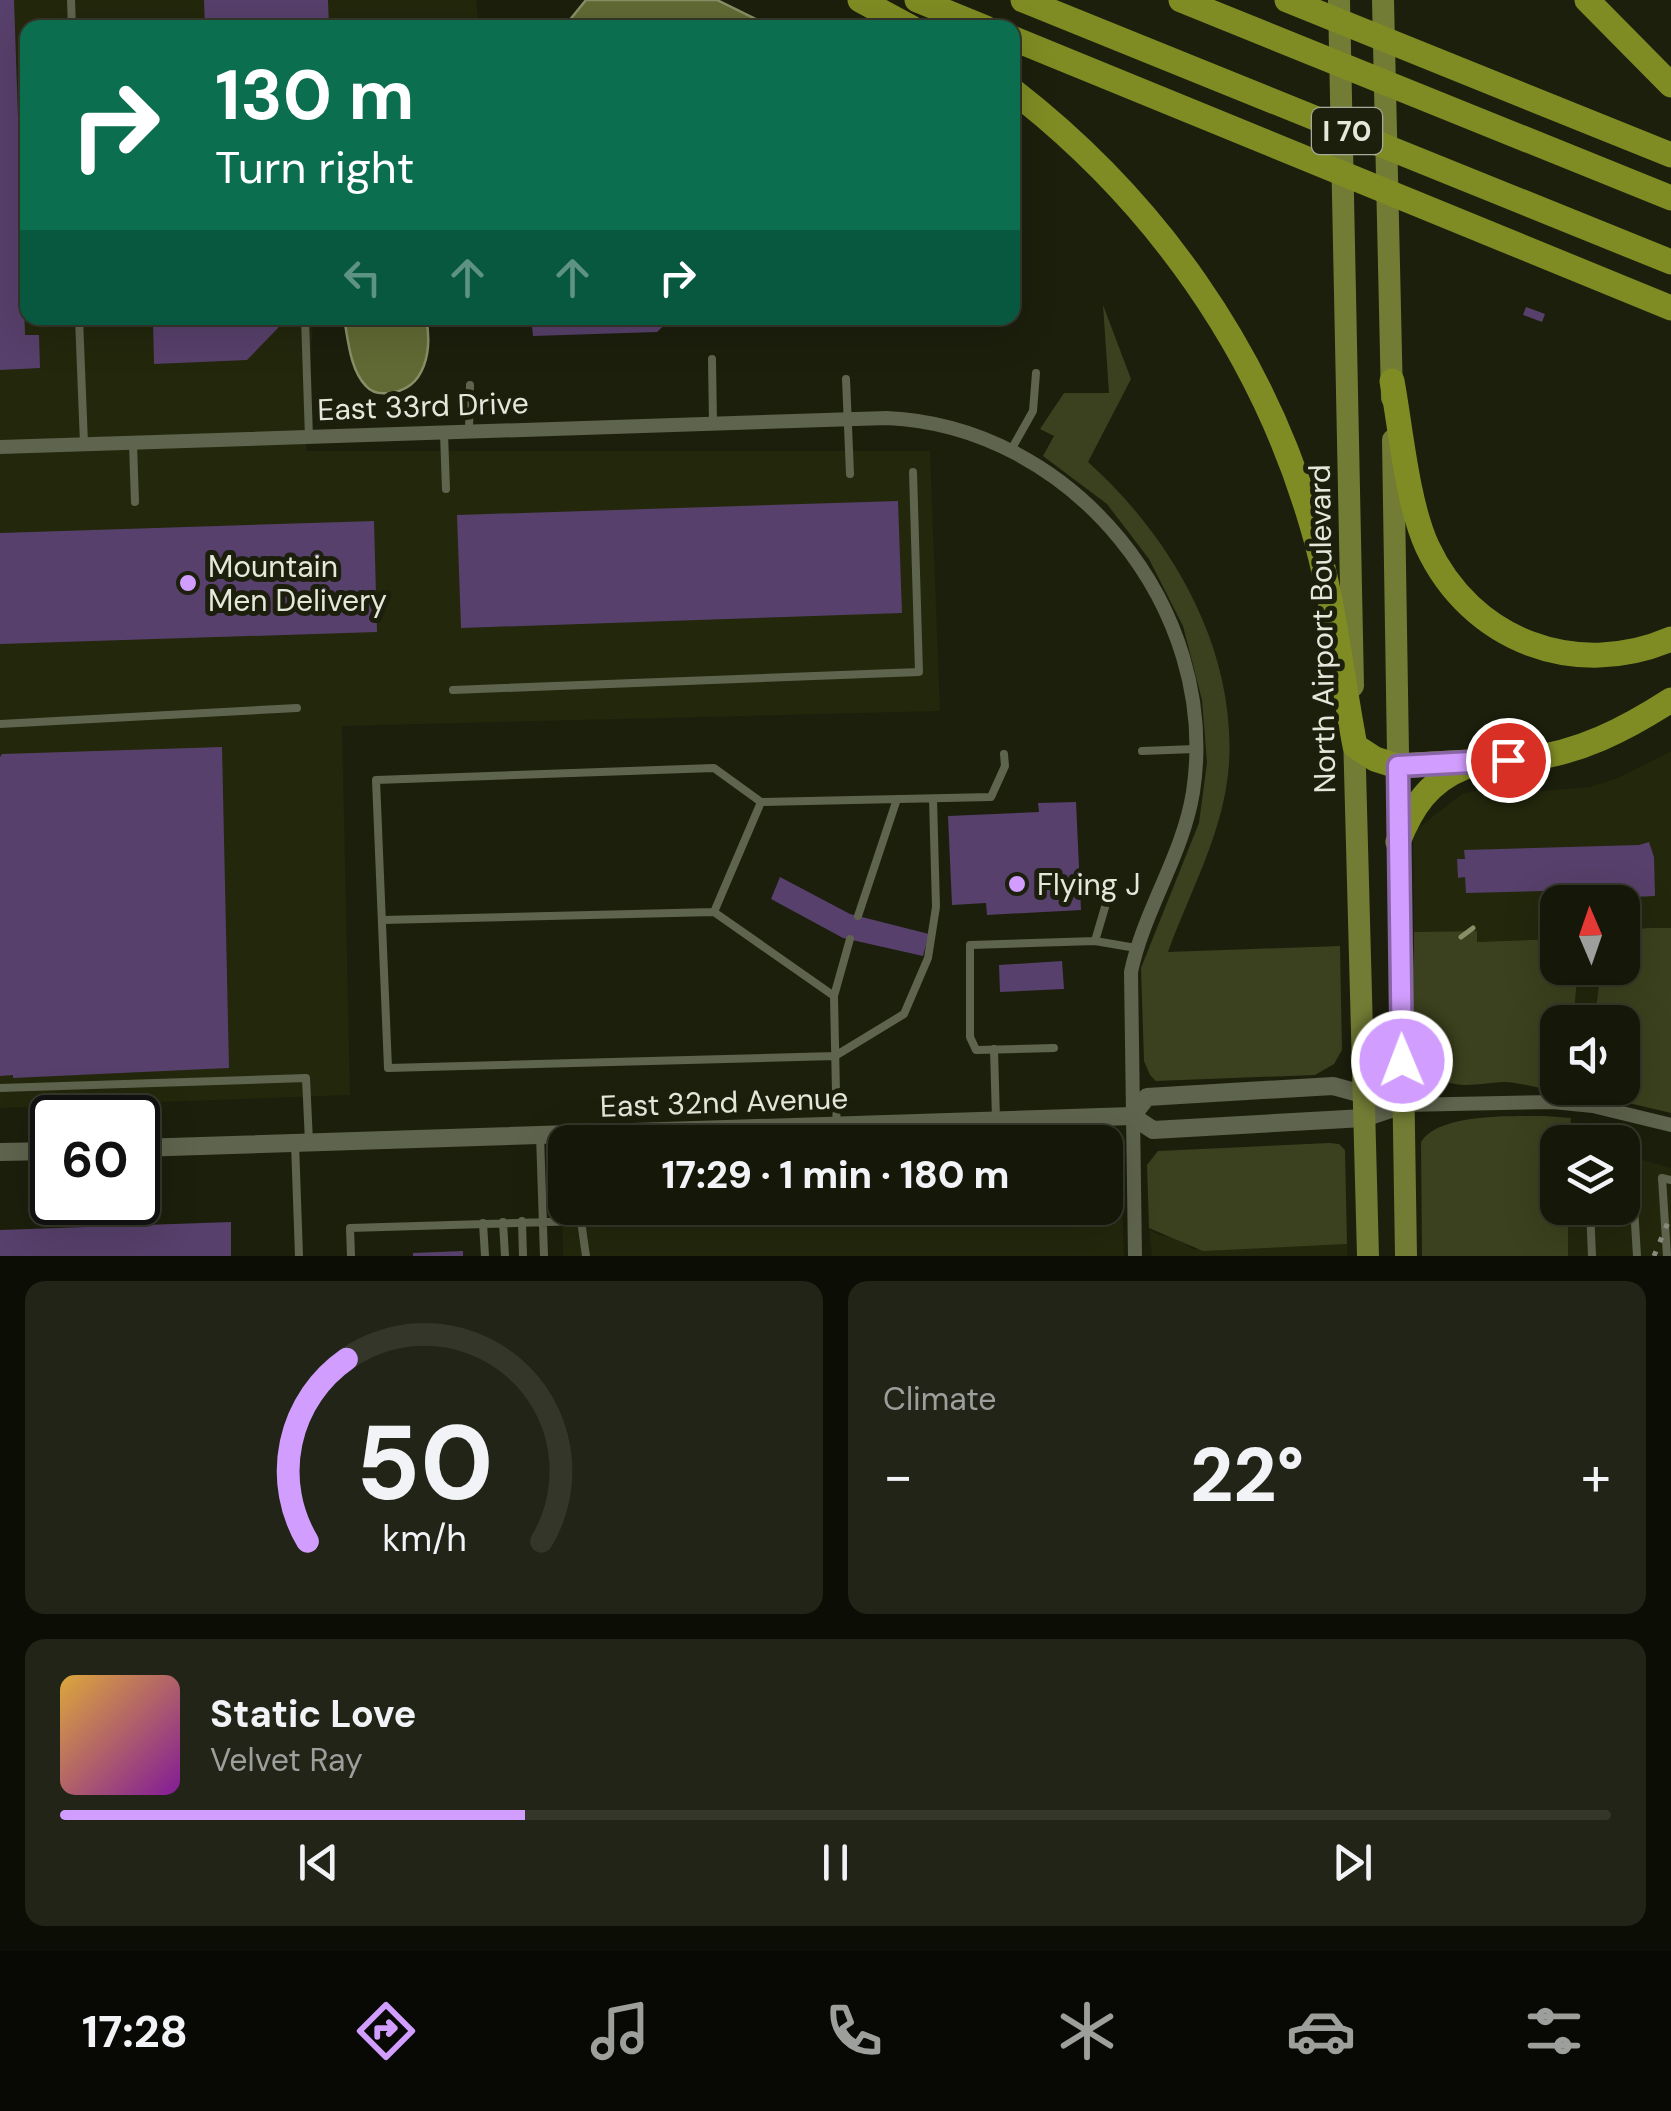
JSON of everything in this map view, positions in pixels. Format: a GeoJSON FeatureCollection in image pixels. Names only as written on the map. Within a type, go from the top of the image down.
{"type":"FeatureCollection","features":[{"type":"Feature","properties":{"kind":"highway"},"geometry":{"type":"LineString","coordinates":[[860,0],[897,20]]}},
{"type":"Feature","properties":{"kind":"highway"},"geometry":{"type":"LineString","coordinates":[[917,0],[966,20]]}},
{"type":"Feature","properties":{"kind":"highway","name":"I 70"},"geometry":{"type":"LineString","coordinates":[[1023,0],[1671,262]]}},
{"type":"Feature","properties":{"kind":"highway","name":"I 70"},"geometry":{"type":"LineString","coordinates":[[1181,0],[1671,198]]}},
{"type":"Feature","properties":{"kind":"highway"},"geometry":{"type":"LineString","coordinates":[[1287,0],[1671,154]]}},
{"type":"Feature","properties":{"kind":"highway"},"geometry":{"type":"LineString","coordinates":[[1587,0],[1671,86]]}},
{"type":"Feature","properties":{"kind":"highway"},"geometry":{"type":"LineString","coordinates":[[1020,41],[1671,308]]}},
{"type":"Feature","properties":{"kind":"highway"},"geometry":{"type":"LineString","coordinates":[[1020,97],[1096,162],[1173,248],[1216,312],[1263,394],[1294,472],[1322,562],[1354,746],[1374,759],[1398,766],[1540,758]]}},
{"type":"Feature","properties":{"kind":"highway"},"geometry":{"type":"LineString","coordinates":[[1392,381],[1426,544],[1457,596],[1502,630],[1535,646],[1565,654],[1619,656],[1671,638]]}},
{"type":"Feature","properties":{"kind":"highway"},"geometry":{"type":"LineString","coordinates":[[1398,842],[1418,802],[1449,773],[1468,766],[1540,758],[1602,738],[1671,700]]}},
{"type":"Feature","properties":{"kind":"main road","name":"North Airport Boulevard"},"geometry":{"type":"LineString","coordinates":[[1339,0],[1342,261],[1368,1256]]}},
{"type":"Feature","properties":{"kind":"main road"},"geometry":{"type":"LineString","coordinates":[[1384,0],[1406,1256]]}},
{"type":"Feature","properties":{"kind":"street","name":"East 33rd Drive"},"geometry":{"type":"LineString","coordinates":[[0,447],[848,418],[925,422],[965,432],[1011,450],[1050,473],[1098,514],[1152,584],[1169,618],[1187,673],[1196,749],[1194,789],[1182,838],[1136,948],[1131,972],[1135,1256]]}},
{"type":"Feature","properties":{"kind":"street","name":"East 32nd Avenue"},"geometry":{"type":"LineString","coordinates":[[1132,1116],[1147,1097],[1333,1086],[1403,1105]]}},
{"type":"Feature","properties":{"kind":"street","name":"East 32nd Avenue"},"geometry":{"type":"LineString","coordinates":[[939,1125],[1132,1116],[1153,1130],[1364,1118],[1403,1105],[1553,1102],[1593,1106],[1671,1124]]}},
{"type":"Feature","properties":{"kind":"street","name":"East 32nd Avenue"},"geometry":{"type":"LineString","coordinates":[[160,1147],[548,1135]]}},
{"type":"Feature","properties":{"kind":"street"},"geometry":{"type":"LineString","coordinates":[[0,1152],[30,1151]]}},
{"type":"Feature","properties":{"kind":"lane"},"geometry":{"type":"LineString","coordinates":[[79,325],[84,444]]}},
{"type":"Feature","properties":{"kind":"lane"},"geometry":{"type":"LineString","coordinates":[[305,325],[309,438]]}},
{"type":"Feature","properties":{"kind":"lane"},"geometry":{"type":"LineString","coordinates":[[712,359],[713,424]]}},
{"type":"Feature","properties":{"kind":"lane"},"geometry":{"type":"LineString","coordinates":[[1011,450],[1033,411],[1036,373]]}},
{"type":"Feature","properties":{"kind":"lane"},"geometry":{"type":"LineString","coordinates":[[846,380],[850,474]]}},
{"type":"Feature","properties":{"kind":"lane"},"geometry":{"type":"LineString","coordinates":[[469,432],[470,385]]}},
{"type":"Feature","properties":{"kind":"lane"},"geometry":{"type":"LineString","coordinates":[[444,433],[446,489]]}},
{"type":"Feature","properties":{"kind":"lane"},"geometry":{"type":"LineString","coordinates":[[133,444],[135,502]]}},
{"type":"Feature","properties":{"kind":"lane"},"geometry":{"type":"LineString","coordinates":[[453,690],[919,672],[914,472]]}},
{"type":"Feature","properties":{"kind":"lane"},"geometry":{"type":"LineString","coordinates":[[0,724],[297,708]]}},
{"type":"Feature","properties":{"kind":"lane"},"geometry":{"type":"LineString","coordinates":[[1142,750],[1196,749]]}},
{"type":"Feature","properties":{"kind":"lane"},"geometry":{"type":"LineString","coordinates":[[933,799],[936,908],[928,958],[904,1014],[835,1056],[388,1068],[376,780],[714,768],[761,802],[991,797],[1005,766],[1004,754]]}},
{"type":"Feature","properties":{"kind":"lane"},"geometry":{"type":"LineString","coordinates":[[858,916],[897,799]]}},
{"type":"Feature","properties":{"kind":"lane"},"geometry":{"type":"LineString","coordinates":[[714,912],[761,802]]}},
{"type":"Feature","properties":{"kind":"lane"},"geometry":{"type":"LineString","coordinates":[[1094,940],[1108,897]]}},
{"type":"Feature","properties":{"kind":"lane"},"geometry":{"type":"LineString","coordinates":[[382,920],[714,912],[834,996]]}},
{"type":"Feature","properties":{"kind":"lane"},"geometry":{"type":"LineString","coordinates":[[837,1125],[834,996],[850,939]]}},
{"type":"Feature","properties":{"kind":"lane"},"geometry":{"type":"LineString","coordinates":[[1054,1048],[976,1050],[970,1038],[970,945],[1094,940],[1136,948]]}},
{"type":"Feature","properties":{"kind":"lane"},"geometry":{"type":"LineString","coordinates":[[994,1050],[996,1120]]}},
{"type":"Feature","properties":{"kind":"lane"},"geometry":{"type":"LineString","coordinates":[[0,1088],[306,1078],[299,1256]]}},
{"type":"Feature","properties":{"kind":"lane"},"geometry":{"type":"LineString","coordinates":[[540,1135],[544,1256]]}},
{"type":"Feature","properties":{"kind":"lane"},"geometry":{"type":"LineString","coordinates":[[1667,1256],[1662,1178],[1671,1180]]}},
{"type":"Feature","properties":{"kind":"lane"},"geometry":{"type":"LineString","coordinates":[[351,1256],[350,1228],[544,1220],[581,1221],[586,1256]]}},
{"type":"Feature","properties":{"kind":"lane"},"geometry":{"type":"LineString","coordinates":[[522,1221],[523,1256]]}},
{"type":"Feature","properties":{"kind":"lane"},"geometry":{"type":"LineString","coordinates":[[503,1222],[505,1256]]}},
{"type":"Feature","properties":{"kind":"lane"},"geometry":{"type":"LineString","coordinates":[[482,1223],[485,1256]]}},
{"type":"Feature","properties":{"kind":"lane"},"geometry":{"type":"LineString","coordinates":[[1591,1225],[1592,1256]]}},
{"type":"Feature","properties":{"kind":"lane"},"geometry":{"type":"LineString","coordinates":[[1636,1225],[1637,1256]]}},
{"type":"Feature","properties":{"kind":"shaded area"},"geometry":{"type":"Polygon","coordinates":[[[0,0],[476,0],[478,20],[20,20],[20,325],[313,325],[306,451],[930,451],[940,711],[342,726],[350,1095],[160,1102],[160,1095],[30,1095],[30,1107],[0,1108],[0,0]]]}},
{"type":"Feature","properties":{"kind":"shaded area"},"geometry":{"type":"Polygon","coordinates":[[[586,0],[717,0],[758,20],[570,20],[586,0]]]}},
{"type":"Feature","properties":{"kind":"shaded area"},"geometry":{"type":"Polygon","coordinates":[[[1103,305],[1131,379],[1088,462],[1146,524],[1192,597],[1222,678],[1228,720],[1229,763],[1221,812],[1168,952],[1340,946],[1342,1050],[1334,1064],[1315,1075],[1156,1081],[1144,1061],[1141,968],[1199,823],[1207,763],[1202,700],[1183,626],[1149,559],[1107,504],[1043,456],[1054,436],[1040,429],[1064,393],[1109,393],[1103,305]]]}},
{"type":"Feature","properties":{"kind":"shaded area"},"geometry":{"type":"Polygon","coordinates":[[[345,325],[427,325],[424,366],[419,376],[401,390],[382,393],[368,388],[353,363],[345,325]]]}},
{"type":"Feature","properties":{"kind":"shaded area"},"geometry":{"type":"Polygon","coordinates":[[[1671,751],[1671,928],[1640,929],[1640,885],[1540,885],[1540,940],[1476,942],[1476,931],[1414,932],[1413,832],[1462,794],[1484,789],[1518,793],[1590,787],[1618,778],[1671,751]]]}},
{"type":"Feature","properties":{"kind":"shaded area"},"geometry":{"type":"Polygon","coordinates":[[[1671,928],[1671,1113],[1637,1105],[1640,1005],[1596,1005],[1599,985],[1640,985],[1640,929],[1671,928]]]}},
{"type":"Feature","properties":{"kind":"shaded area"},"geometry":{"type":"Polygon","coordinates":[[[1477,931],[1477,942],[1540,940],[1540,985],[1576,985],[1575,1005],[1540,1005],[1540,1088],[1510,1082],[1453,1084],[1432,1073],[1422,1058],[1413,1016],[1414,932],[1477,931]]]}},
{"type":"Feature","properties":{"kind":"shaded area"},"geometry":{"type":"Polygon","coordinates":[[[1576,985],[1599,985],[1596,1005],[1574,1005],[1576,985]]]}},
{"type":"Feature","properties":{"kind":"shaded area"},"geometry":{"type":"Polygon","coordinates":[[[1496,1117],[1571,1118],[1570,1125],[1540,1125],[1540,1225],[1568,1225],[1568,1256],[1422,1256],[1421,1142],[1443,1126],[1496,1117]]]}},
{"type":"Feature","properties":{"kind":"shaded area"},"geometry":{"type":"Polygon","coordinates":[[[1339,1144],[1345,1150],[1347,1244],[1203,1251],[1149,1228],[1147,1165],[1158,1151],[1339,1144]]]}},
{"type":"Feature","properties":{"kind":"shaded area"},"geometry":{"type":"Polygon","coordinates":[[[1640,1159],[1671,1168],[1671,1256],[1568,1256],[1568,1225],[1640,1225],[1640,1159]]]}},
{"type":"Feature","properties":{"kind":"shaded area"},"geometry":{"type":"Polygon","coordinates":[[[562,1225],[1123,1225],[1124,1256],[563,1256],[562,1225]]]}},
{"type":"Feature","properties":{"kind":"shaded area"},"geometry":{"type":"Polygon","coordinates":[[[1149,1229],[1174,1237],[1193,1249],[1347,1244],[1347,1256],[1152,1256],[1149,1229]]]}},
{"type":"Feature","properties":{"kind":"building"},"geometry":{"type":"Polygon","coordinates":[[[0,0],[14,0],[20,117],[20,325],[25,325],[25,335],[39,335],[40,368],[0,370],[0,0]]]}},
{"type":"Feature","properties":{"kind":"building"},"geometry":{"type":"Polygon","coordinates":[[[204,0],[328,0],[329,20],[205,20],[204,0]]]}},
{"type":"Feature","properties":{"kind":"building"},"geometry":{"type":"Polygon","coordinates":[[[1526,307],[1545,314],[1542,322],[1523,315],[1526,307]]]}},
{"type":"Feature","properties":{"kind":"building"},"geometry":{"type":"Polygon","coordinates":[[[153,325],[278,325],[247,360],[154,364],[153,325]]]}},
{"type":"Feature","properties":{"kind":"building"},"geometry":{"type":"Polygon","coordinates":[[[532,325],[664,325],[657,332],[533,336],[532,325]]]}},
{"type":"Feature","properties":{"kind":"building"},"geometry":{"type":"Polygon","coordinates":[[[898,501],[902,613],[461,628],[457,515],[898,501]]]}},
{"type":"Feature","properties":{"kind":"building","name":"Mountain Men Delivery"},"geometry":{"type":"Polygon","coordinates":[[[374,521],[377,632],[0,644],[0,533],[374,521]]]}},
{"type":"Feature","properties":{"kind":"building"},"geometry":{"type":"Polygon","coordinates":[[[222,747],[229,1068],[0,1076],[2,754],[222,747]]]}},
{"type":"Feature","properties":{"kind":"building"},"geometry":{"type":"Polygon","coordinates":[[[1076,802],[1081,910],[987,915],[986,903],[952,905],[948,816],[1039,812],[1038,803],[1076,802]]]}},
{"type":"Feature","properties":{"kind":"building"},"geometry":{"type":"Polygon","coordinates":[[[1649,842],[1654,857],[1655,896],[1640,897],[1640,885],[1540,885],[1540,891],[1466,893],[1465,877],[1458,878],[1457,859],[1465,859],[1464,850],[1649,842]]]}},
{"type":"Feature","properties":{"kind":"building"},"geometry":{"type":"Polygon","coordinates":[[[780,877],[850,914],[929,934],[923,956],[843,938],[771,899],[780,877]]]}},
{"type":"Feature","properties":{"kind":"building"},"geometry":{"type":"Polygon","coordinates":[[[1062,961],[1064,989],[1000,992],[999,965],[1062,961]]]}},
{"type":"Feature","properties":{"kind":"building"},"geometry":{"type":"Polygon","coordinates":[[[231,1222],[231,1256],[0,1256],[0,1230],[231,1222]]]}},
{"type":"Feature","properties":{"kind":"building"},"geometry":{"type":"Polygon","coordinates":[[[463,1251],[463,1256],[413,1256],[413,1253],[463,1251]]]}},
{"type":"Feature","properties":{"kind":"waterway"},"geometry":{"type":"LineString","coordinates":[[1461,937],[1473,928]]}},
{"type":"Feature","properties":{"kind":"railway"},"geometry":{"type":"LineString","coordinates":[[1654,1256],[1671,1215]]}},
{"type":"Feature","properties":{"kind":"place","name":"Mountain Men Delivery"},"geometry":{"type":"Point","coordinates":[188,583]}},
{"type":"Feature","properties":{"kind":"place","name":"Flying J"},"geometry":{"type":"Point","coordinates":[1017,884]}},
{"type":"Feature","properties":{"kind":"route"},"geometry":{"type":"LineString","coordinates":[[1402,1061],[1398,766],[1508,760]]}}]}
